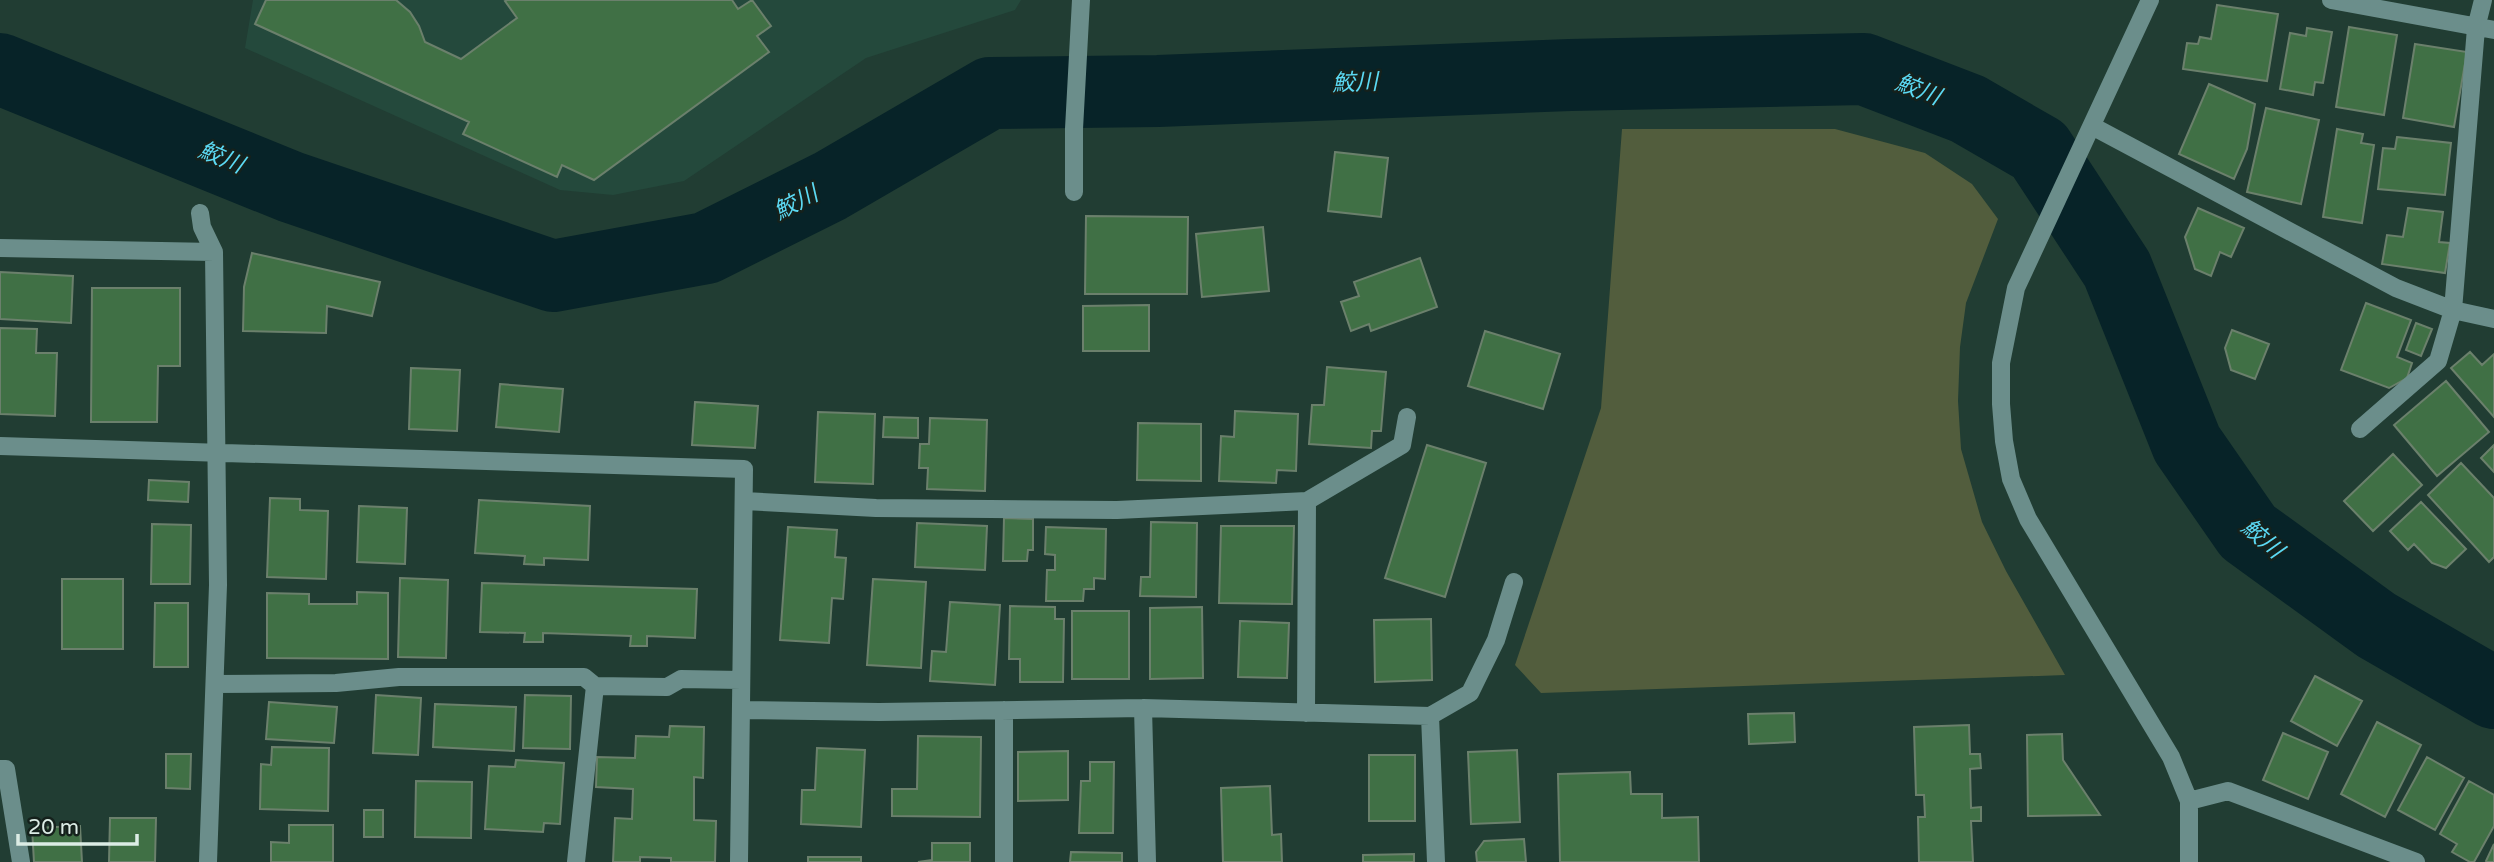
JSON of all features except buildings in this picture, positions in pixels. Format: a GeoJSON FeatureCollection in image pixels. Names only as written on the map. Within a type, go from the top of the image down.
{"type":"FeatureCollection","features":[{"type":"Feature","properties":{"kind":"street"},"geometry":{"type":"LineString","coordinates":[[2150,0],[2016,288],[2001,363],[2004,441],[2011,480],[2028,519],[2171,757],[2189,801],[2189,862]]}},
{"type":"Feature","properties":{"kind":"street"},"geometry":{"type":"LineString","coordinates":[[2331,0],[2485,29]]}},
{"type":"Feature","properties":{"kind":"street"},"geometry":{"type":"LineString","coordinates":[[2360,429],[2438,361],[2453,310],[2485,29],[2483,0]]}},
{"type":"Feature","properties":{"kind":"street"},"geometry":{"type":"LineString","coordinates":[[1074,192],[1074,129],[1081,2]]}},
{"type":"Feature","properties":{"kind":"street"},"geometry":{"type":"LineString","coordinates":[[2090,132],[2396,288],[2453,310],[2494,319]]}},
{"type":"Feature","properties":{"kind":"street"},"geometry":{"type":"LineString","coordinates":[[200,213],[202,227],[214,252],[217,454],[216,684],[208,862]]}},
{"type":"Feature","properties":{"kind":"street"},"geometry":{"type":"LineString","coordinates":[[0,248],[214,252]]}},
{"type":"Feature","properties":{"kind":"street"},"geometry":{"type":"LineString","coordinates":[[744,501],[876,508],[1117,510],[1307,501],[1402,445],[1407,417]]}},
{"type":"Feature","properties":{"kind":"street"},"geometry":{"type":"LineString","coordinates":[[0,446],[744,469],[739,862]]}},
{"type":"Feature","properties":{"kind":"street"},"geometry":{"type":"LineString","coordinates":[[1306,713],[1307,501]]}},
{"type":"Feature","properties":{"kind":"street"},"geometry":{"type":"LineString","coordinates":[[741,710],[879,712],[1143,708],[1430,716],[1470,693],[1496,640],[1514,582]]}},
{"type":"Feature","properties":{"kind":"street"},"geometry":{"type":"LineString","coordinates":[[216,684],[336,683],[398,677],[476,676],[584,677],[595,686],[667,687],[681,679],[741,680]]}},
{"type":"Feature","properties":{"kind":"street"},"geometry":{"type":"LineString","coordinates":[[576,862],[595,686]]}},
{"type":"Feature","properties":{"kind":"street"},"geometry":{"type":"LineString","coordinates":[[1143,708],[1147,862]]}},
{"type":"Feature","properties":{"kind":"street"},"geometry":{"type":"LineString","coordinates":[[1004,710],[1004,862]]}},
{"type":"Feature","properties":{"kind":"street"},"geometry":{"type":"LineString","coordinates":[[1430,716],[1436,862]]}},
{"type":"Feature","properties":{"kind":"street"},"geometry":{"type":"LineString","coordinates":[[0,769],[6,769],[21,862]]}},
{"type":"Feature","properties":{"kind":"street"},"geometry":{"type":"LineString","coordinates":[[2189,801],[2228,791],[2416,862]]}},
{"type":"Feature","properties":{"kind":"shaded area"},"geometry":{"type":"Polygon","coordinates":[[[253,0],[1021,0],[1015,10],[866,58],[684,181],[613,195],[560,190],[245,48],[253,0]]]}},
{"type":"Feature","properties":{"kind":"shaded area"},"geometry":{"type":"Polygon","coordinates":[[[1622,129],[1835,129],[1925,153],[1972,184],[1998,219],[1966,303],[1960,347],[1958,401],[1961,449],[1982,522],[2006,571],[2065,675],[1541,693],[1515,665],[1601,408],[1622,129]]]}},
{"type":"Feature","properties":{"kind":"waterway","name":"鮫川"},"geometry":{"type":"LineString","coordinates":[[0,69],[291,187],[553,276],[706,248],[830,186],[990,93],[1158,91],[1570,75],[1864,69],[1968,109],[2039,150],[2117,269],[2187,444],[2248,532],[2376,625],[2494,693]]}}]}
